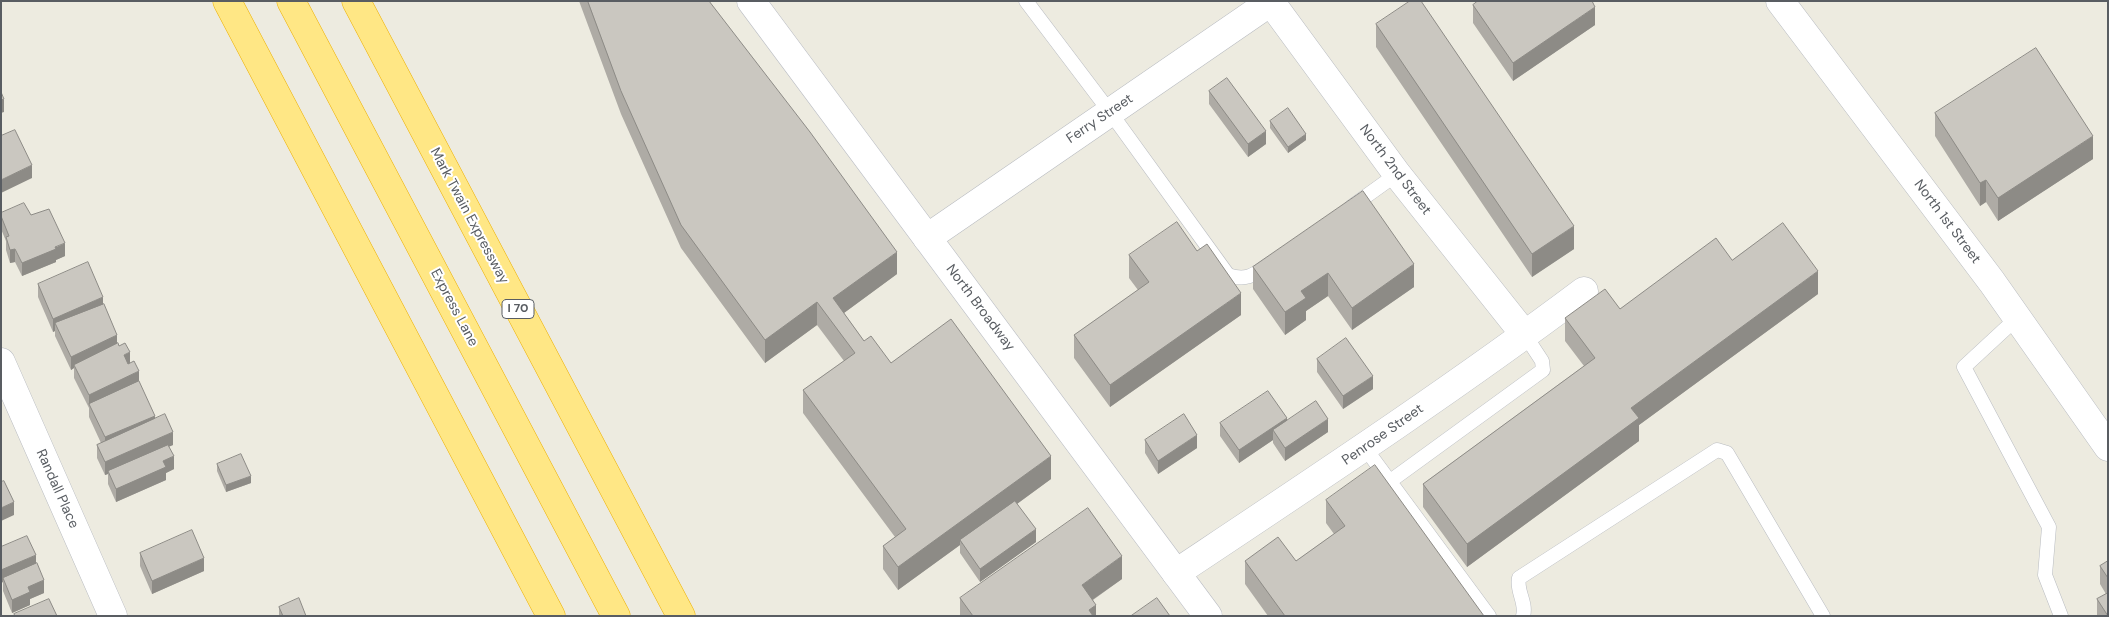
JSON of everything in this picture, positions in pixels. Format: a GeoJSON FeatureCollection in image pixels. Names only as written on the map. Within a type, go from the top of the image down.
{"type":"FeatureCollection","features":[{"type":"Feature","properties":{"kind":"highway"},"geometry":{"type":"LineString","coordinates":[[227,1],[552,616]]}},
{"type":"Feature","properties":{"kind":"highway","name":"Express Lane"},"geometry":{"type":"LineString","coordinates":[[291,1],[616,616]]}},
{"type":"Feature","properties":{"kind":"highway","name":"Mark Twain Expressway"},"geometry":{"type":"LineString","coordinates":[[356,1],[681,616]]}},
{"type":"Feature","properties":{"kind":"street","name":"North Broadway"},"geometry":{"type":"LineString","coordinates":[[751,1],[1208,616]]}},
{"type":"Feature","properties":{"kind":"street","name":"North 1st Street"},"geometry":{"type":"LineString","coordinates":[[1780,1],[2017,318],[2108,447]]}},
{"type":"Feature","properties":{"kind":"street","name":"Ferry Street"},"geometry":{"type":"LineString","coordinates":[[928,238],[1271,2]]}},
{"type":"Feature","properties":{"kind":"street","name":"North 2nd Street"},"geometry":{"type":"LineString","coordinates":[[1271,2],[1397,174],[1525,336]]}},
{"type":"Feature","properties":{"kind":"street","name":"Penrose Street"},"geometry":{"type":"LineString","coordinates":[[1176,573],[1365,448],[1525,336],[1584,291]]}},
{"type":"Feature","properties":{"kind":"street","name":"Randall Place"},"geometry":{"type":"LineString","coordinates":[[1,362],[113,616]]}},
{"type":"Feature","properties":{"kind":"lane"},"geometry":{"type":"LineString","coordinates":[[1026,1],[1110,112],[1228,275],[1240,279],[1258,273],[1281,256]]}},
{"type":"Feature","properties":{"kind":"lane"},"geometry":{"type":"LineString","coordinates":[[1343,212],[1397,174]]}},
{"type":"Feature","properties":{"kind":"lane"},"geometry":{"type":"LineString","coordinates":[[2017,318],[1964,367],[2049,528],[2045,575],[2061,616]]}},
{"type":"Feature","properties":{"kind":"lane"},"geometry":{"type":"LineString","coordinates":[[1389,482],[1543,370],[1542,361],[1525,336]]}},
{"type":"Feature","properties":{"kind":"lane"},"geometry":{"type":"LineString","coordinates":[[1365,448],[1489,616]]}},
{"type":"Feature","properties":{"kind":"lane"},"geometry":{"type":"LineString","coordinates":[[1523,616],[1525,607],[1517,586],[1518,578],[1717,450],[1727,453],[1823,616]]}},
{"type":"Feature","properties":{"kind":"building"},"geometry":{"type":"Polygon","coordinates":[[[588,1],[709,1],[810,132],[897,252],[833,298],[864,341],[871,336],[891,363],[951,319],[1051,456],[898,567],[883,546],[906,529],[803,390],[855,353],[817,302],[765,340],[681,225],[621,91],[588,1]]]}},
{"type":"Feature","properties":{"kind":"building"},"geometry":{"type":"Polygon","coordinates":[[[1410,1],[1421,1],[1574,226],[1532,254],[1376,24],[1410,1]]]}},
{"type":"Feature","properties":{"kind":"building"},"geometry":{"type":"Polygon","coordinates":[[[1478,1],[1592,1],[1595,7],[1513,63],[1473,5],[1478,1]]]}},
{"type":"Feature","properties":{"kind":"building"},"geometry":{"type":"Polygon","coordinates":[[[2036,48],[2093,136],[1998,198],[1986,180],[1980,183],[1935,113],[2036,48]]]}},
{"type":"Feature","properties":{"kind":"building"},"geometry":{"type":"Polygon","coordinates":[[[1227,78],[1266,131],[1248,144],[1209,91],[1227,78]]]}},
{"type":"Feature","properties":{"kind":"building"},"geometry":{"type":"Polygon","coordinates":[[[1288,108],[1306,134],[1288,147],[1270,121],[1288,108]]]}},
{"type":"Feature","properties":{"kind":"building"},"geometry":{"type":"Polygon","coordinates":[[[15,130],[32,165],[1,180],[1,136],[15,130]]]}},
{"type":"Feature","properties":{"kind":"building"},"geometry":{"type":"Polygon","coordinates":[[[1363,191],[1414,264],[1352,308],[1328,273],[1301,291],[1306,298],[1285,312],[1253,267],[1363,191]]]}},
{"type":"Feature","properties":{"kind":"building"},"geometry":{"type":"Polygon","coordinates":[[[24,203],[31,215],[49,209],[65,243],[55,247],[56,249],[22,263],[15,249],[10,250],[6,237],[9,236],[1,213],[24,203]]]}},
{"type":"Feature","properties":{"kind":"building"},"geometry":{"type":"Polygon","coordinates":[[[1177,222],[1197,251],[1207,244],[1241,293],[1110,385],[1074,335],[1149,282],[1129,255],[1177,222]]]}},
{"type":"Feature","properties":{"kind":"building"},"geometry":{"type":"Polygon","coordinates":[[[1783,223],[1818,271],[1631,408],[1639,418],[1467,544],[1423,484],[1595,358],[1565,318],[1605,289],[1620,309],[1716,238],[1732,260],[1783,223]]]}},
{"type":"Feature","properties":{"kind":"building"},"geometry":{"type":"Polygon","coordinates":[[[88,262],[103,297],[53,319],[38,284],[88,262]]]}},
{"type":"Feature","properties":{"kind":"building"},"geometry":{"type":"Polygon","coordinates":[[[104,304],[117,335],[71,357],[55,323],[104,304]]]}},
{"type":"Feature","properties":{"kind":"building"},"geometry":{"type":"Polygon","coordinates":[[[1346,338],[1373,376],[1343,396],[1317,359],[1346,338]]]}},
{"type":"Feature","properties":{"kind":"building"},"geometry":{"type":"Polygon","coordinates":[[[118,343],[119,346],[125,343],[130,352],[124,355],[128,364],[134,361],[139,371],[89,395],[74,365],[118,343]]]}},
{"type":"Feature","properties":{"kind":"building"},"geometry":{"type":"Polygon","coordinates":[[[139,381],[155,416],[105,437],[89,404],[139,381]]]}},
{"type":"Feature","properties":{"kind":"building"},"geometry":{"type":"Polygon","coordinates":[[[1268,391],[1287,418],[1239,450],[1220,423],[1268,391]]]}},
{"type":"Feature","properties":{"kind":"building"},"geometry":{"type":"Polygon","coordinates":[[[1316,401],[1328,419],[1285,448],[1273,430],[1316,401]]]}},
{"type":"Feature","properties":{"kind":"building"},"geometry":{"type":"Polygon","coordinates":[[[165,414],[173,432],[105,462],[97,445],[165,414]]]}},
{"type":"Feature","properties":{"kind":"building"},"geometry":{"type":"Polygon","coordinates":[[[1184,414],[1197,435],[1158,461],[1145,440],[1184,414]]]}},
{"type":"Feature","properties":{"kind":"building"},"geometry":{"type":"Polygon","coordinates":[[[168,445],[174,456],[163,461],[166,467],[116,489],[108,471],[168,445]]]}},
{"type":"Feature","properties":{"kind":"building"},"geometry":{"type":"Polygon","coordinates":[[[241,454],[251,476],[226,485],[217,464],[241,454]]]}},
{"type":"Feature","properties":{"kind":"building"},"geometry":{"type":"Polygon","coordinates":[[[1375,465],[1484,616],[1285,616],[1245,561],[1278,537],[1296,561],[1345,526],[1326,500],[1375,465]]]}},
{"type":"Feature","properties":{"kind":"building"},"geometry":{"type":"Polygon","coordinates":[[[4,481],[14,502],[1,508],[1,482],[4,481]]]}},
{"type":"Feature","properties":{"kind":"building"},"geometry":{"type":"Polygon","coordinates":[[[1015,501],[1036,529],[980,569],[960,540],[1015,501]]]}},
{"type":"Feature","properties":{"kind":"building"},"geometry":{"type":"Polygon","coordinates":[[[1088,508],[1122,556],[1082,585],[1096,605],[1089,610],[1093,616],[973,616],[960,598],[1088,508]]]}},
{"type":"Feature","properties":{"kind":"building"},"geometry":{"type":"Polygon","coordinates":[[[192,530],[204,558],[152,581],[140,553],[192,530]]]}},
{"type":"Feature","properties":{"kind":"building"},"geometry":{"type":"Polygon","coordinates":[[[27,536],[36,555],[1,570],[1,547],[27,536]]]}},
{"type":"Feature","properties":{"kind":"building"},"geometry":{"type":"Polygon","coordinates":[[[2108,561],[2108,578],[2100,566],[2108,561]]]}},
{"type":"Feature","properties":{"kind":"building"},"geometry":{"type":"Polygon","coordinates":[[[37,563],[44,580],[28,587],[30,592],[12,600],[3,578],[37,563]]]}},
{"type":"Feature","properties":{"kind":"building"},"geometry":{"type":"Polygon","coordinates":[[[2108,593],[2108,616],[2097,599],[2108,593]]]}},
{"type":"Feature","properties":{"kind":"building"},"geometry":{"type":"Polygon","coordinates":[[[299,598],[306,616],[283,616],[279,607],[299,598]]]}},
{"type":"Feature","properties":{"kind":"building"},"geometry":{"type":"Polygon","coordinates":[[[1157,598],[1170,616],[1131,616],[1157,598]]]}},
{"type":"Feature","properties":{"kind":"building"},"geometry":{"type":"Polygon","coordinates":[[[49,599],[57,616],[15,616],[14,614],[49,599]]]}}]}
